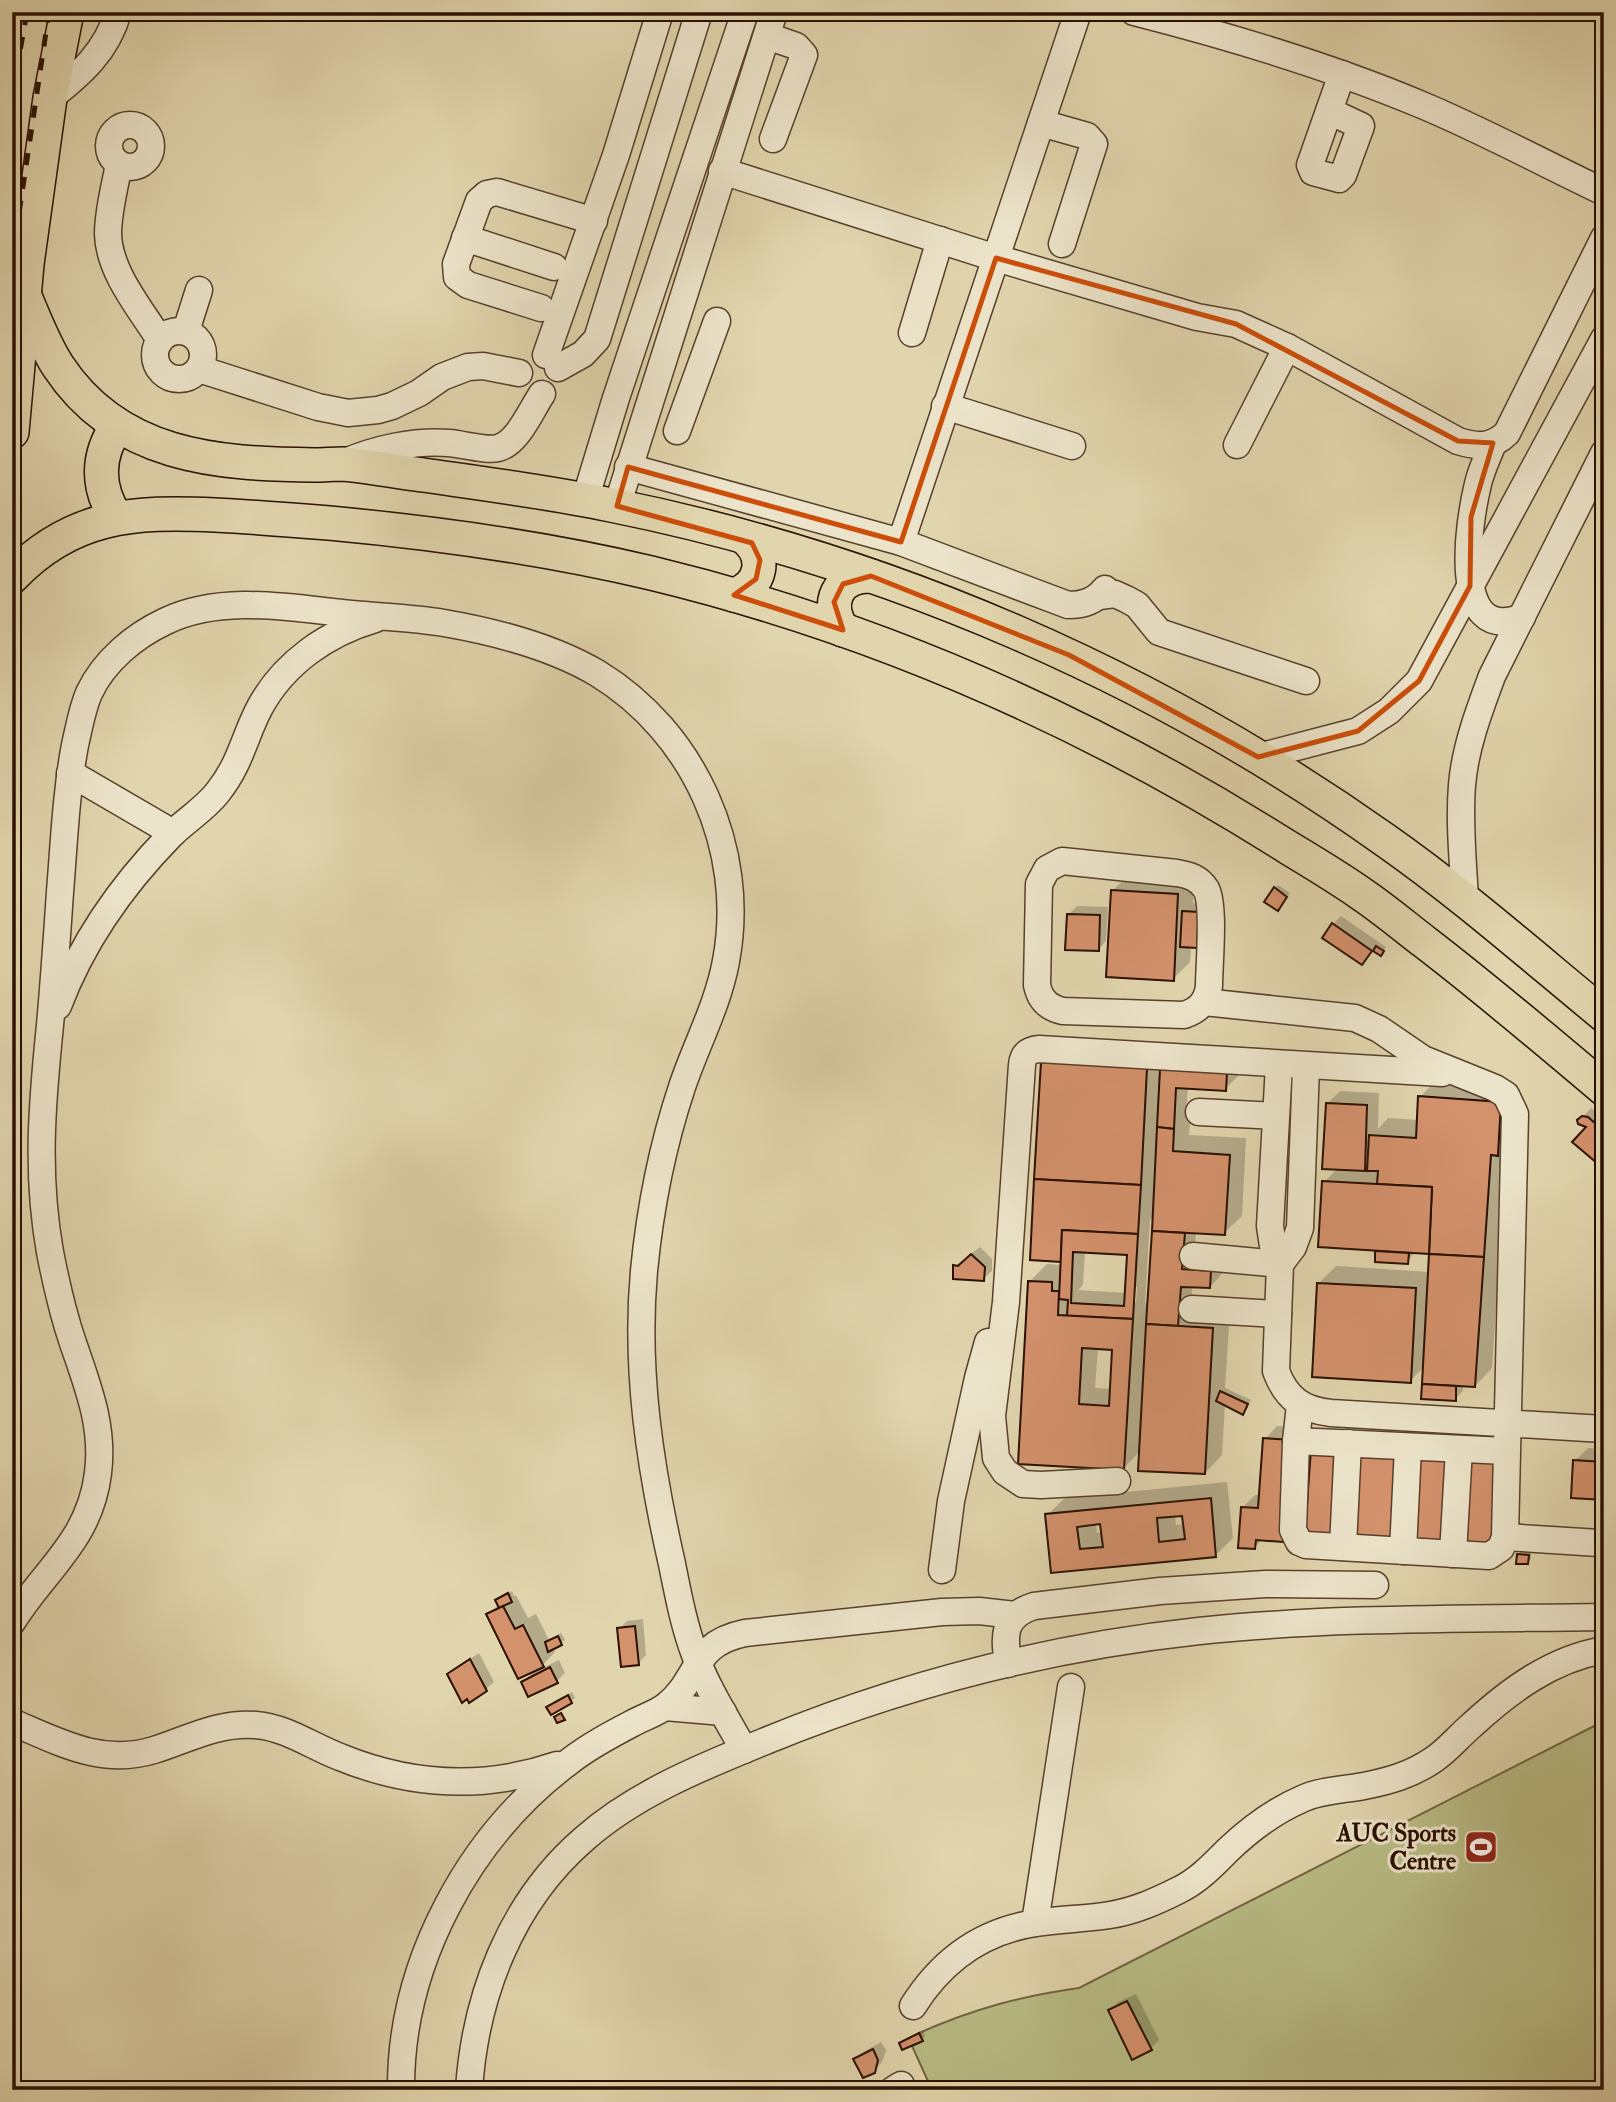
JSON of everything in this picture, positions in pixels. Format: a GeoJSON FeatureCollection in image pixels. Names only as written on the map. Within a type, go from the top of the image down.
{"type":"FeatureCollection","features":[{"type":"Feature","properties":{"kind":"main road"},"geometry":{"type":"LineString","coordinates":[[12,432],[23,292],[50,98],[67,12]]}},
{"type":"Feature","properties":{"kind":"main road"},"geometry":{"type":"LineString","coordinates":[[23,292],[43,338],[74,387],[94,408],[117,426],[174,452],[205,458],[305,465],[340,464],[601,503],[744,537],[871,576],[949,604],[1069,656],[1197,721],[1353,818],[1465,899],[1604,1015]]}},
{"type":"Feature","properties":{"kind":"main road"},"geometry":{"type":"LineString","coordinates":[[116,517],[105,498],[101,477],[106,444],[117,426]]}},
{"type":"Feature","properties":{"kind":"main road"},"geometry":{"type":"LineString","coordinates":[[12,577],[49,544],[74,531],[116,517],[174,513],[403,530],[570,556],[734,596],[843,630],[909,653],[1037,708],[1100,738],[1222,805],[1364,895],[1514,1013],[1604,1089]]}},
{"type":"Feature","properties":{"kind":"main road"},"geometry":{"type":"LineString","coordinates":[[734,596],[751,587],[760,570],[757,551],[744,537]]}},
{"type":"Feature","properties":{"kind":"main road"},"geometry":{"type":"LineString","coordinates":[[843,630],[834,612],[837,593],[851,579],[861,575],[871,576]]}},
{"type":"Feature","properties":{"kind":"street"},"geometry":{"type":"LineString","coordinates":[[50,98],[95,59],[110,34],[118,12]]}},
{"type":"Feature","properties":{"kind":"street"},"geometry":{"type":"LineString","coordinates":[[340,464],[377,452],[421,444],[440,443],[497,449],[508,443],[517,433],[542,394],[554,387],[557,382],[552,361],[660,12]]}},
{"type":"Feature","properties":{"kind":"street"},"geometry":{"type":"LineString","coordinates":[[542,394],[528,391],[523,386],[519,373],[523,361],[533,354],[552,361],[583,354],[597,339],[699,12]]}},
{"type":"Feature","properties":{"kind":"street"},"geometry":{"type":"LineString","coordinates":[[601,503],[616,398],[745,12]]}},
{"type":"Feature","properties":{"kind":"street"},"geometry":{"type":"LineString","coordinates":[[901,542],[1078,12]]}},
{"type":"Feature","properties":{"kind":"street"},"geometry":{"type":"LineString","coordinates":[[1135,12],[1271,50],[1342,74],[1433,110],[1604,192]]}},
{"type":"Feature","properties":{"kind":"street"},"geometry":{"type":"LineString","coordinates":[[601,503],[628,467],[771,24],[804,55],[773,139]]}},
{"type":"Feature","properties":{"kind":"street"},"geometry":{"type":"LineString","coordinates":[[1329,111],[1342,74]]}},
{"type":"Feature","properties":{"kind":"street"},"geometry":{"type":"LineString","coordinates":[[1041,123],[1087,136],[1094,144],[1062,244]]}},
{"type":"Feature","properties":{"kind":"street"},"geometry":{"type":"LineString","coordinates":[[118,164],[108,231],[111,253],[119,273],[160,340]]}},
{"type":"Feature","properties":{"kind":"street"},"geometry":{"type":"LineString","coordinates":[[722,171],[996,258],[1197,317],[1236,324],[1287,347],[1458,441],[1479,446],[1493,443],[1507,433],[1604,238]]}},
{"type":"Feature","properties":{"kind":"street"},"geometry":{"type":"LineString","coordinates":[[541,308],[462,283],[455,271],[479,201],[488,194],[497,192],[594,221]]}},
{"type":"Feature","properties":{"kind":"street"},"geometry":{"type":"LineString","coordinates":[[465,237],[554,267]]}},
{"type":"Feature","properties":{"kind":"street"},"geometry":{"type":"LineString","coordinates":[[912,333],[940,240]]}},
{"type":"Feature","properties":{"kind":"street"},"geometry":{"type":"LineString","coordinates":[[186,331],[199,290]]}},
{"type":"Feature","properties":{"kind":"street"},"geometry":{"type":"LineString","coordinates":[[677,431],[717,320]]}},
{"type":"Feature","properties":{"kind":"street"},"geometry":{"type":"LineString","coordinates":[[171,331],[186,331],[196,337],[202,346],[204,358],[194,375],[179,379],[159,369],[155,354],[160,340],[171,331]]}},
{"type":"Feature","properties":{"kind":"street"},"geometry":{"type":"LineString","coordinates":[[1258,757],[1358,731],[1389,711],[1419,681],[1604,340]]}},
{"type":"Feature","properties":{"kind":"street"},"geometry":{"type":"LineString","coordinates":[[1237,444],[1287,347]]}},
{"type":"Feature","properties":{"kind":"street"},"geometry":{"type":"LineString","coordinates":[[662,359],[698,374]]}},
{"type":"Feature","properties":{"kind":"street"},"geometry":{"type":"LineString","coordinates":[[199,369],[318,408],[348,413],[392,406],[419,393],[442,377],[468,367],[483,366],[519,373]]}},
{"type":"Feature","properties":{"kind":"street"},"geometry":{"type":"LineString","coordinates":[[616,398],[647,407]]}},
{"type":"Feature","properties":{"kind":"street"},"geometry":{"type":"LineString","coordinates":[[945,406],[1072,446]]}},
{"type":"Feature","properties":{"kind":"street"},"geometry":{"type":"LineString","coordinates":[[1493,443],[1479,480],[1471,517],[1471,586],[1475,604],[1487,617],[1504,621],[1522,617]]}},
{"type":"Feature","properties":{"kind":"street"},"geometry":{"type":"LineString","coordinates":[[1465,899],[1462,785],[1469,745],[1492,676],[1604,453]]}},
{"type":"Feature","properties":{"kind":"street"},"geometry":{"type":"LineString","coordinates":[[628,467],[901,542],[1068,605],[1086,603],[1102,592],[1115,594],[1137,605],[1159,632],[1307,681]]}},
{"type":"Feature","properties":{"kind":"street"},"geometry":{"type":"LineString","coordinates":[[12,1622],[75,1541],[89,1512],[97,1482],[101,1450],[98,1418],[60,1298],[44,1209],[41,1118],[70,773],[87,697],[100,673],[137,638],[172,618],[202,608],[270,606],[428,621],[473,628],[561,655],[595,672],[626,693],[653,718],[698,778],[724,848],[730,885],[731,922],[726,960],[717,996],[681,1090],[664,1151],[651,1214],[643,1277],[641,1340],[651,1467],[686,1625],[697,1662],[744,1750]]}},
{"type":"Feature","properties":{"kind":"street"},"geometry":{"type":"LineString","coordinates":[[50,1027],[69,979],[100,923],[122,891],[173,833],[219,792],[241,757],[260,708],[274,686],[291,666],[311,649],[357,624],[382,617]]}},
{"type":"Feature","properties":{"kind":"street"},"geometry":{"type":"LineString","coordinates":[[70,773],[173,833]]}},
{"type":"Feature","properties":{"kind":"street"},"geometry":{"type":"LineString","coordinates":[[1071,862],[1177,873],[1190,875],[1199,881],[1207,892],[1210,905],[1209,985],[1204,1002],[1199,1008],[1184,1015],[1063,1011],[1049,1005],[1039,993],[1037,985],[1039,884],[1047,869],[1054,864],[1071,862]]}},
{"type":"Feature","properties":{"kind":"street"},"geometry":{"type":"LineString","coordinates":[[1204,1002],[1355,1018],[1379,1029],[1423,1059],[1495,1088],[1506,1096],[1515,1114],[1505,1537],[1501,1548],[1489,1556],[1306,1545],[1295,1537],[1293,1530],[1300,1405]]}},
{"type":"Feature","properties":{"kind":"street"},"geometry":{"type":"LineString","coordinates":[[1117,1481],[1032,1485],[1014,1479],[1000,1466],[993,1444],[992,1416],[1006,1302],[1021,1065],[1029,1051],[1039,1049],[1306,1067],[1459,1074]]}},
{"type":"Feature","properties":{"kind":"street"},"geometry":{"type":"LineString","coordinates":[[1279,1065],[1270,1226],[1273,1246],[1280,1264],[1276,1371],[1289,1396],[1300,1405],[1331,1413],[1604,1429]]}},
{"type":"Feature","properties":{"kind":"street"},"geometry":{"type":"LineString","coordinates":[[1280,1264],[1293,1247],[1300,1228],[1306,1067]]}},
{"type":"Feature","properties":{"kind":"street"},"geometry":{"type":"LineString","coordinates":[[1199,1112],[1276,1116]]}},
{"type":"Feature","properties":{"kind":"street"},"geometry":{"type":"LineString","coordinates":[[1193,1256],[1280,1264]]}},
{"type":"Feature","properties":{"kind":"street"},"geometry":{"type":"LineString","coordinates":[[942,1570],[951,1501],[978,1378],[994,1326],[1006,1302]]}},
{"type":"Feature","properties":{"kind":"street"},"geometry":{"type":"LineString","coordinates":[[1192,1309],[1278,1314]]}},
{"type":"Feature","properties":{"kind":"street"},"geometry":{"type":"LineString","coordinates":[[1296,1440],[1506,1451]]}},
{"type":"Feature","properties":{"kind":"street"},"geometry":{"type":"LineString","coordinates":[[1343,1547],[1348,1443]]}},
{"type":"Feature","properties":{"kind":"street"},"geometry":{"type":"LineString","coordinates":[[1403,1551],[1408,1447]]}},
{"type":"Feature","properties":{"kind":"street"},"geometry":{"type":"LineString","coordinates":[[1453,1554],[1459,1449]]}},
{"type":"Feature","properties":{"kind":"street"},"geometry":{"type":"LineString","coordinates":[[1505,1537],[1599,1543]]}},
{"type":"Feature","properties":{"kind":"street"},"geometry":{"type":"LineString","coordinates":[[1008,1664],[1005,1632],[1015,1615],[1024,1609],[1043,1604],[1160,1591],[1265,1584],[1375,1585]]}},
{"type":"Feature","properties":{"kind":"street"},"geometry":{"type":"LineString","coordinates":[[1265,1584],[1266,1625]]}},
{"type":"Feature","properties":{"kind":"street"},"geometry":{"type":"LineString","coordinates":[[401,2090],[406,2033],[417,1984],[432,1941],[448,1904],[491,1836],[548,1778],[570,1760],[608,1736],[665,1707],[689,1679],[697,1662],[723,1639],[745,1633],[942,1612],[979,1611],[1015,1615]]}},
{"type":"Feature","properties":{"kind":"street"},"geometry":{"type":"LineString","coordinates":[[469,2090],[476,2025],[499,1956],[522,1913],[558,1864],[584,1838],[642,1798],[744,1750],[872,1702],[1008,1664],[1133,1640],[1266,1625],[1604,1617]]}},
{"type":"Feature","properties":{"kind":"street"},"geometry":{"type":"LineString","coordinates":[[913,2006],[935,1975],[964,1950],[986,1937],[1035,1923],[1110,1915],[1148,1905],[1204,1875],[1230,1848],[1267,1817],[1303,1798],[1406,1776],[1435,1759],[1517,1687],[1544,1671],[1604,1650]]}},
{"type":"Feature","properties":{"kind":"street"},"geometry":{"type":"LineString","coordinates":[[1035,1923],[1071,1687]]}},
{"type":"Feature","properties":{"kind":"street"},"geometry":{"type":"LineString","coordinates":[[665,1707],[723,1713]]}},
{"type":"Feature","properties":{"kind":"street"},"geometry":{"type":"LineString","coordinates":[[12,1722],[77,1750],[117,1756],[156,1749],[212,1728],[257,1725],[280,1729],[301,1737],[336,1756],[373,1770],[411,1779],[450,1783],[490,1782],[531,1774],[570,1760]]}},
{"type":"Feature","properties":{"kind":"street"},"geometry":{"type":"LineString","coordinates":[[490,1782],[501,1791],[512,1813]]}},
{"type":"Feature","properties":{"kind":"highlighted area"},"geometry":{"type":"Polygon","coordinates":[[[996,258],[1236,324],[1458,441],[1493,443],[1471,517],[1470,586],[1419,681],[1358,731],[1258,757],[1069,655],[871,576],[843,584],[834,602],[843,630],[734,595],[756,579],[760,560],[752,543],[617,506],[628,467],[901,542],[996,258]]]}},
{"type":"Feature","properties":{"kind":"green space","name":"AUC Sports Centre"},"geometry":{"type":"Polygon","coordinates":[[[1604,1721],[1604,2090],[932,2090],[912,2046],[922,2041],[919,2033],[998,2005],[1079,1988],[1604,1721]]]}},
{"type":"Feature","properties":{"kind":"building"},"geometry":{"type":"Polygon","coordinates":[[[1274,887],[1287,897],[1278,911],[1264,902],[1274,887]]]}},
{"type":"Feature","properties":{"kind":"building"},"geometry":{"type":"Polygon","coordinates":[[[1111,890],[1178,894],[1174,981],[1106,977],[1111,890]]]}},
{"type":"Feature","properties":{"kind":"building"},"geometry":{"type":"Polygon","coordinates":[[[1182,911],[1199,912],[1197,948],[1180,947],[1182,911]]]}},
{"type":"Feature","properties":{"kind":"building"},"geometry":{"type":"Polygon","coordinates":[[[1067,914],[1100,915],[1099,951],[1065,950],[1067,914]]]}},
{"type":"Feature","properties":{"kind":"building"},"geometry":{"type":"Polygon","coordinates":[[[1332,923],[1372,951],[1362,965],[1322,938],[1332,923]]]}},
{"type":"Feature","properties":{"kind":"building"},"geometry":{"type":"Polygon","coordinates":[[[1376,946],[1384,951],[1381,956],[1373,951],[1376,946]]]}},
{"type":"Feature","properties":{"kind":"building"},"geometry":{"type":"Polygon","coordinates":[[[1041,1062],[1147,1068],[1141,1185],[1034,1179],[1041,1062]]]}},
{"type":"Feature","properties":{"kind":"building"},"geometry":{"type":"Polygon","coordinates":[[[1160,1069],[1227,1072],[1226,1091],[1176,1088],[1174,1129],[1157,1127],[1160,1069]]]}},
{"type":"Feature","properties":{"kind":"building"},"geometry":{"type":"Polygon","coordinates":[[[1418,1096],[1501,1102],[1498,1156],[1491,1155],[1484,1257],[1429,1254],[1432,1187],[1377,1184],[1378,1171],[1367,1171],[1369,1135],[1416,1138],[1418,1096]]]}},
{"type":"Feature","properties":{"kind":"building"},"geometry":{"type":"Polygon","coordinates":[[[1326,1103],[1367,1105],[1365,1171],[1322,1169],[1326,1103]]]}},
{"type":"Feature","properties":{"kind":"building"},"geometry":{"type":"Polygon","coordinates":[[[1582,1116],[1588,1117],[1604,1131],[1604,1169],[1572,1142],[1586,1127],[1578,1124],[1577,1120],[1582,1116]]]}},
{"type":"Feature","properties":{"kind":"building"},"geometry":{"type":"Polygon","coordinates":[[[1157,1127],[1174,1129],[1173,1151],[1230,1155],[1225,1235],[1152,1231],[1157,1127]]]}},
{"type":"Feature","properties":{"kind":"building"},"geometry":{"type":"Polygon","coordinates":[[[1034,1179],[1141,1185],[1138,1234],[1062,1230],[1061,1262],[1030,1260],[1034,1179]]]}},
{"type":"Feature","properties":{"kind":"building"},"geometry":{"type":"Polygon","coordinates":[[[1322,1181],[1432,1187],[1429,1254],[1318,1247],[1322,1181]]]}},
{"type":"Feature","properties":{"kind":"building"},"geometry":{"type":"Polygon","coordinates":[[[1062,1230],[1138,1234],[1133,1319],[1067,1316],[1068,1300],[1059,1299],[1062,1230]],[[1073,1252],[1071,1303],[1124,1306],[1127,1255],[1073,1252]]]}},
{"type":"Feature","properties":{"kind":"building"},"geometry":{"type":"Polygon","coordinates":[[[1152,1231],[1185,1233],[1182,1269],[1211,1271],[1210,1288],[1181,1287],[1178,1326],[1146,1324],[1152,1231]]]}},
{"type":"Feature","properties":{"kind":"building"},"geometry":{"type":"Polygon","coordinates":[[[1375,1251],[1409,1253],[1408,1264],[1375,1262],[1375,1251]]]}},
{"type":"Feature","properties":{"kind":"building"},"geometry":{"type":"Polygon","coordinates":[[[971,1254],[985,1267],[984,1281],[953,1279],[953,1265],[958,1266],[971,1254]]]}},
{"type":"Feature","properties":{"kind":"building"},"geometry":{"type":"Polygon","coordinates":[[[1429,1254],[1484,1257],[1475,1387],[1422,1384],[1429,1254]]]}},
{"type":"Feature","properties":{"kind":"building"},"geometry":{"type":"Polygon","coordinates":[[[1028,1281],[1052,1282],[1052,1291],[1059,1291],[1058,1315],[1133,1319],[1124,1470],[1018,1464],[1028,1281]],[[1082,1348],[1079,1404],[1109,1406],[1112,1350],[1082,1348]]]}},
{"type":"Feature","properties":{"kind":"building"},"geometry":{"type":"Polygon","coordinates":[[[1317,1283],[1416,1288],[1411,1383],[1312,1377],[1317,1283]]]}},
{"type":"Feature","properties":{"kind":"building"},"geometry":{"type":"Polygon","coordinates":[[[1146,1324],[1213,1328],[1205,1474],[1138,1471],[1146,1324]]]}},
{"type":"Feature","properties":{"kind":"building"},"geometry":{"type":"Polygon","coordinates":[[[1422,1384],[1456,1386],[1456,1401],[1421,1399],[1422,1384]]]}},
{"type":"Feature","properties":{"kind":"building"},"geometry":{"type":"Polygon","coordinates":[[[1220,1391],[1248,1404],[1243,1415],[1216,1401],[1220,1391]]]}},
{"type":"Feature","properties":{"kind":"building"},"geometry":{"type":"Polygon","coordinates":[[[1263,1438],[1290,1440],[1283,1542],[1256,1540],[1255,1549],[1238,1548],[1241,1507],[1258,1508],[1263,1438]]]}},
{"type":"Feature","properties":{"kind":"building"},"geometry":{"type":"Polygon","coordinates":[[[1311,1448],[1338,1450],[1332,1535],[1305,1533],[1311,1448]]]}},
{"type":"Feature","properties":{"kind":"building"},"geometry":{"type":"Polygon","coordinates":[[[1357,1451],[1400,1454],[1396,1539],[1352,1536],[1357,1451]]]}},
{"type":"Feature","properties":{"kind":"building"},"geometry":{"type":"Polygon","coordinates":[[[1415,1455],[1451,1457],[1446,1542],[1410,1540],[1415,1455]]]}},
{"type":"Feature","properties":{"kind":"building"},"geometry":{"type":"Polygon","coordinates":[[[1466,1459],[1502,1461],[1496,1546],[1460,1543],[1466,1459]]]}},
{"type":"Feature","properties":{"kind":"building"},"geometry":{"type":"Polygon","coordinates":[[[1573,1460],[1604,1462],[1604,1500],[1571,1498],[1573,1460]]]}},
{"type":"Feature","properties":{"kind":"building"},"geometry":{"type":"Polygon","coordinates":[[[1211,1498],[1216,1557],[1051,1573],[1045,1514],[1211,1498]],[[1182,1516],[1157,1518],[1159,1542],[1185,1539],[1182,1516]],[[1100,1524],[1077,1527],[1080,1549],[1103,1547],[1100,1524]]]}},
{"type":"Feature","properties":{"kind":"building"},"geometry":{"type":"Polygon","coordinates":[[[1517,1554],[1529,1555],[1528,1564],[1516,1564],[1517,1554]]]}},
{"type":"Feature","properties":{"kind":"building"},"geometry":{"type":"Polygon","coordinates":[[[508,1593],[512,1602],[499,1608],[495,1600],[508,1593]]]}},
{"type":"Feature","properties":{"kind":"building"},"geometry":{"type":"Polygon","coordinates":[[[503,1606],[515,1629],[523,1625],[544,1667],[518,1679],[486,1614],[503,1606]]]}},
{"type":"Feature","properties":{"kind":"building"},"geometry":{"type":"Polygon","coordinates":[[[635,1626],[639,1665],[621,1667],[617,1628],[635,1626]]]}},
{"type":"Feature","properties":{"kind":"building"},"geometry":{"type":"Polygon","coordinates":[[[558,1636],[562,1645],[548,1652],[545,1642],[558,1636]]]}},
{"type":"Feature","properties":{"kind":"building"},"geometry":{"type":"Polygon","coordinates":[[[470,1659],[487,1691],[469,1703],[467,1699],[462,1703],[447,1674],[470,1659]]]}},
{"type":"Feature","properties":{"kind":"building"},"geometry":{"type":"Polygon","coordinates":[[[550,1667],[558,1683],[528,1697],[521,1682],[550,1667]]]}},
{"type":"Feature","properties":{"kind":"building"},"geometry":{"type":"Polygon","coordinates":[[[568,1695],[572,1703],[551,1715],[546,1707],[568,1695]]]}},
{"type":"Feature","properties":{"kind":"building"},"geometry":{"type":"Polygon","coordinates":[[[561,1713],[565,1720],[557,1723],[554,1717],[561,1713]]]}},
{"type":"Feature","properties":{"kind":"building"},"geometry":{"type":"Polygon","coordinates":[[[1127,2001],[1152,2050],[1132,2060],[1108,2010],[1127,2001]]]}},
{"type":"Feature","properties":{"kind":"building"},"geometry":{"type":"Polygon","coordinates":[[[919,2033],[923,2041],[902,2050],[899,2043],[919,2033]]]}},
{"type":"Feature","properties":{"kind":"building"},"geometry":{"type":"Polygon","coordinates":[[[873,2049],[878,2060],[875,2073],[863,2078],[853,2059],[873,2049]]]}},
{"type":"Feature","properties":{"kind":"railway"},"geometry":{"type":"LineString","coordinates":[[12,96],[27,12]]}},
{"type":"Feature","properties":{"kind":"railway"},"geometry":{"type":"LineString","coordinates":[[12,260],[49,12]]}},
{"type":"Feature","properties":{"kind":"place","name":"AUC Sports Centre"},"geometry":{"type":"Point","coordinates":[1481,1847]}}]}
